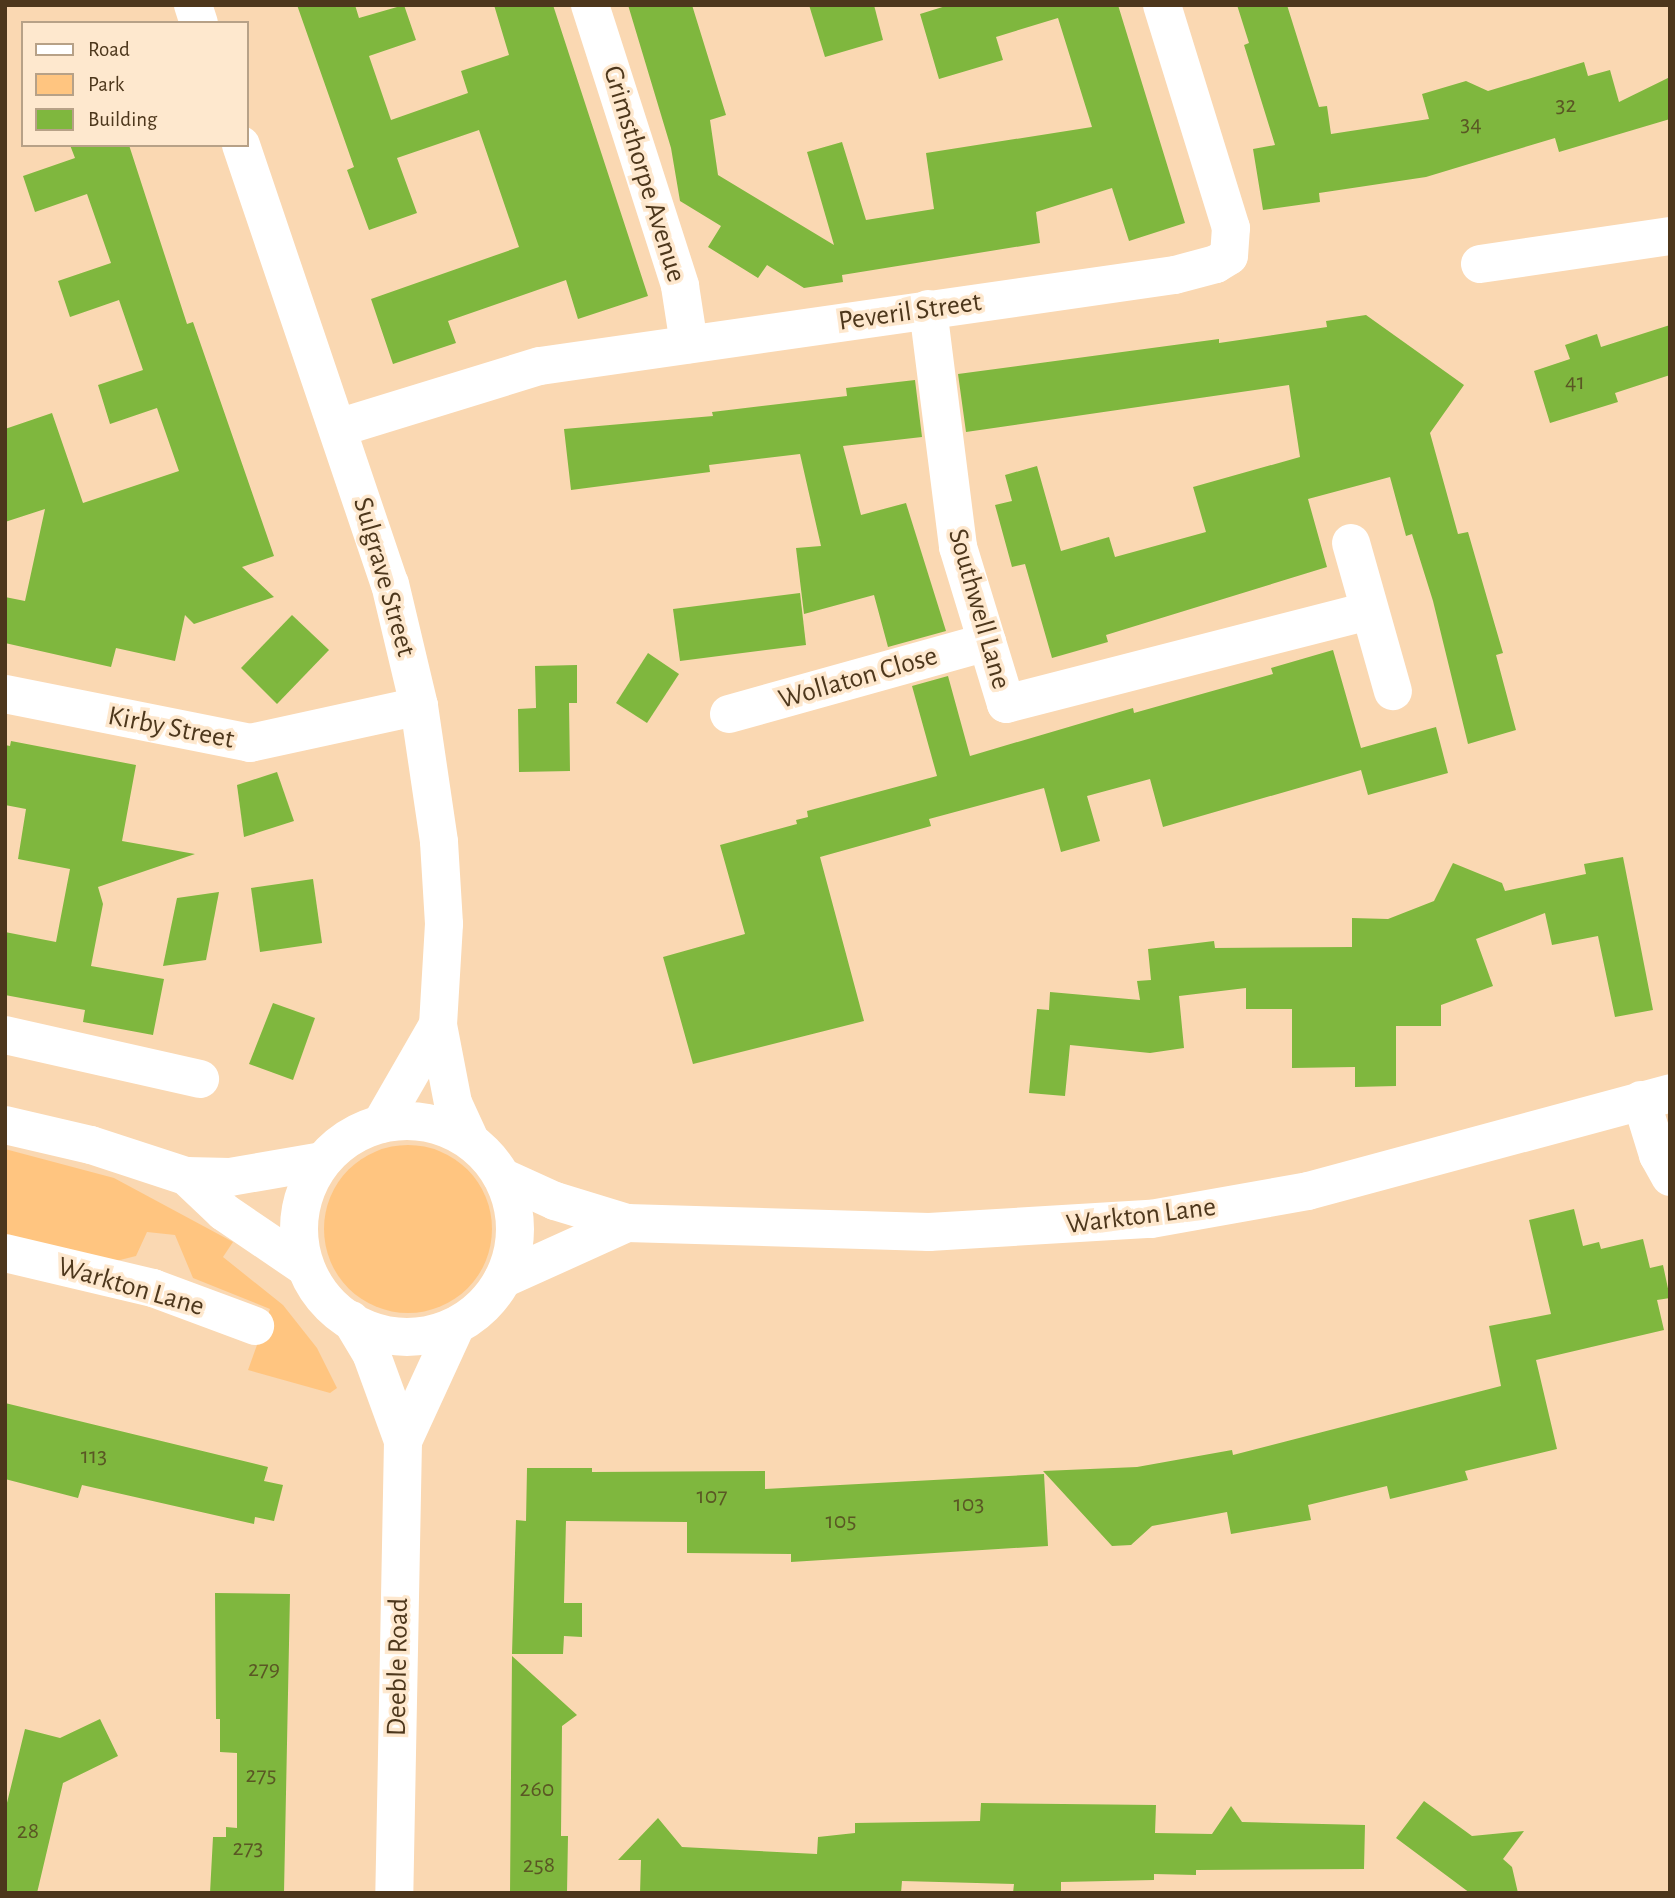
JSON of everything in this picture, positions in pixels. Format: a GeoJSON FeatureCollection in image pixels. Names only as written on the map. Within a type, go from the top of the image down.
{"type":"FeatureCollection","features":[{"type":"Feature","properties":{"kind":"street","name":"Grimsthorpe Avenue"},"geometry":{"type":"LineString","coordinates":[[590,5],[680,286],[689,344]]}},
{"type":"Feature","properties":{"kind":"street","name":"Peveril Street"},"geometry":{"type":"LineString","coordinates":[[338,428],[540,366],[1175,275],[1216,264],[1229,256],[1231,228],[1162,5]]}},
{"type":"Feature","properties":{"kind":"street","name":"Sulgrave Street"},"geometry":{"type":"LineString","coordinates":[[242,147],[390,584],[419,706],[441,883],[443,982],[439,1025],[453,1103],[470,1140]]}},
{"type":"Feature","properties":{"kind":"street"},"geometry":{"type":"LineString","coordinates":[[1480,264],[1670,236]]}},
{"type":"Feature","properties":{"kind":"street","name":"Southwell Lane"},"geometry":{"type":"LineString","coordinates":[[928,309],[951,511],[964,574],[1006,704],[1369,611]]}},
{"type":"Feature","properties":{"kind":"street"},"geometry":{"type":"LineString","coordinates":[[1350,543],[1393,691]]}},
{"type":"Feature","properties":{"kind":"street","name":"Wollaton Close"},"geometry":{"type":"LineString","coordinates":[[729,714],[987,642]]}},
{"type":"Feature","properties":{"kind":"street","name":"Kirby Street"},"geometry":{"type":"LineString","coordinates":[[5,694],[250,743],[419,706]]}},
{"type":"Feature","properties":{"kind":"street","name":"Sulgrave Street"},"geometry":{"type":"LineString","coordinates":[[381,1124],[439,1025]]}},
{"type":"Feature","properties":{"kind":"street"},"geometry":{"type":"LineString","coordinates":[[5,1035],[200,1079]]}},
{"type":"Feature","properties":{"kind":"street","name":"Warkton Lane"},"geometry":{"type":"LineString","coordinates":[[502,1177],[555,1201],[627,1223],[929,1232],[1151,1219],[1308,1191],[1655,1096],[1658,1154],[1670,1177]]}},
{"type":"Feature","properties":{"kind":"street"},"geometry":{"type":"LineString","coordinates":[[427,1122],[470,1140],[502,1177],[511,1194],[516,1227],[511,1265],[495,1295],[456,1326],[435,1335],[408,1338],[365,1330],[327,1304],[305,1267],[299,1246],[300,1210],[311,1177],[338,1144],[381,1124],[427,1122]]}},
{"type":"Feature","properties":{"kind":"street"},"geometry":{"type":"LineString","coordinates":[[5,1125],[92,1145],[187,1176],[230,1177],[323,1161]]}},
{"type":"Feature","properties":{"kind":"street"},"geometry":{"type":"LineString","coordinates":[[187,1176],[224,1212],[305,1267]]}},
{"type":"Feature","properties":{"kind":"street","name":"Warkton Lane"},"geometry":{"type":"LineString","coordinates":[[503,1279],[627,1223]]}},
{"type":"Feature","properties":{"kind":"street","name":"Warkton Lane"},"geometry":{"type":"LineString","coordinates":[[5,1253],[153,1288],[255,1326]]}},
{"type":"Feature","properties":{"kind":"street","name":"Deeble Road"},"geometry":{"type":"LineString","coordinates":[[351,1320],[371,1353],[403,1441],[394,1893]]}},
{"type":"Feature","properties":{"kind":"street","name":"Deeble Road"},"geometry":{"type":"LineString","coordinates":[[403,1441],[456,1326]]}},
{"type":"Feature","properties":{"kind":"green space"},"geometry":{"type":"Polygon","coordinates":[[[408,1145],[440,1151],[467,1170],[486,1197],[492,1229],[486,1261],[467,1288],[440,1307],[408,1313],[376,1307],[349,1288],[330,1261],[324,1229],[330,1197],[349,1170],[376,1151],[408,1145]]]}},
{"type":"Feature","properties":{"kind":"green space"},"geometry":{"type":"Polygon","coordinates":[[[5,1149],[114,1178],[233,1242],[223,1257],[283,1305],[317,1348],[337,1388],[330,1393],[248,1370],[270,1309],[193,1278],[175,1235],[147,1232],[136,1256],[112,1262],[5,1235],[5,1149]]]}},
{"type":"Feature","properties":{"kind":"building"},"geometry":{"type":"Polygon","coordinates":[[[297,5],[355,5],[359,18],[404,5],[416,40],[369,56],[391,120],[468,93],[461,71],[509,55],[494,5],[553,5],[648,296],[578,319],[566,280],[448,321],[456,343],[393,364],[371,299],[519,247],[479,130],[397,158],[417,213],[369,230],[347,170],[354,167],[297,5]]]}},
{"type":"Feature","properties":{"kind":"building"},"geometry":{"type":"Polygon","coordinates":[[[628,5],[692,5],[726,115],[710,120],[718,175],[834,245],[807,152],[842,142],[866,220],[934,209],[926,153],[1092,127],[1058,18],[996,37],[1003,60],[939,79],[920,14],[949,5],[1118,5],[1185,223],[1129,241],[1112,188],[1036,212],[1040,243],[842,275],[843,282],[804,288],[767,265],[758,278],[708,247],[721,226],[680,201],[671,148],[628,5]]]}},
{"type":"Feature","properties":{"kind":"building"},"geometry":{"type":"Polygon","coordinates":[[[809,5],[874,5],[883,40],[825,57],[809,5]]]}},
{"type":"Feature","properties":{"kind":"building"},"geometry":{"type":"Polygon","coordinates":[[[1237,5],[1287,5],[1319,107],[1327,106],[1331,134],[1429,119],[1422,94],[1466,81],[1488,91],[1584,62],[1588,76],[1610,70],[1619,102],[1670,77],[1670,119],[1559,152],[1555,138],[1426,177],[1319,193],[1320,202],[1263,210],[1253,149],[1275,145],[1244,45],[1249,43],[1237,5]]]}},
{"type":"Feature","properties":{"kind":"building"},"geometry":{"type":"Polygon","coordinates":[[[71,147],[130,147],[187,324],[193,322],[274,556],[242,567],[274,597],[194,624],[185,615],[175,661],[116,648],[111,667],[5,643],[5,597],[25,601],[45,509],[5,522],[5,429],[52,413],[83,503],[179,471],[157,408],[110,424],[98,385],[143,370],[119,300],[70,317],[58,281],[111,263],[87,194],[35,212],[23,176],[75,158],[71,147]]]}},
{"type":"Feature","properties":{"kind":"building"},"geometry":{"type":"Polygon","coordinates":[[[1366,315],[1464,385],[1430,433],[1458,534],[1468,532],[1503,653],[1496,655],[1516,730],[1468,744],[1433,601],[1412,534],[1406,536],[1390,477],[1308,499],[1327,567],[1106,635],[1108,642],[1052,658],[1025,564],[1012,567],[995,505],[1012,501],[1005,475],[1037,466],[1061,551],[1109,537],[1115,557],[1206,532],[1193,487],[1300,457],[1289,385],[966,432],[958,374],[1219,339],[1219,343],[1327,327],[1326,321],[1366,315]]]}},
{"type":"Feature","properties":{"kind":"building"},"geometry":{"type":"Polygon","coordinates":[[[1670,325],[1670,375],[1615,393],[1618,402],[1550,423],[1534,371],[1570,359],[1565,345],[1597,334],[1601,347],[1670,325]]]}},
{"type":"Feature","properties":{"kind":"building"},"geometry":{"type":"Polygon","coordinates":[[[915,380],[922,437],[843,446],[861,515],[906,503],[946,631],[888,647],[874,595],[804,614],[796,548],[821,546],[800,454],[709,465],[710,472],[571,490],[564,429],[713,416],[712,412],[847,396],[846,388],[915,380]]]}},
{"type":"Feature","properties":{"kind":"building"},"geometry":{"type":"Polygon","coordinates":[[[800,593],[806,645],[680,661],[673,609],[800,593]]]}},
{"type":"Feature","properties":{"kind":"building"},"geometry":{"type":"Polygon","coordinates":[[[292,615],[329,650],[277,704],[241,668],[292,615]]]}},
{"type":"Feature","properties":{"kind":"building"},"geometry":{"type":"Polygon","coordinates":[[[1333,650],[1361,748],[1436,727],[1448,773],[1368,795],[1361,770],[1163,827],[1150,779],[1087,796],[1100,841],[1061,852],[1044,788],[929,819],[931,826],[820,857],[864,1021],[693,1064],[663,957],[745,934],[720,845],[797,824],[796,820],[808,817],[807,811],[937,776],[912,686],[948,676],[970,756],[1133,708],[1134,713],[1273,674],[1271,668],[1333,650]]]}},
{"type":"Feature","properties":{"kind":"building"},"geometry":{"type":"Polygon","coordinates":[[[648,653],[679,674],[647,723],[616,703],[648,653]]]}},
{"type":"Feature","properties":{"kind":"building"},"geometry":{"type":"Polygon","coordinates":[[[577,665],[577,703],[569,703],[570,771],[519,772],[518,709],[536,708],[535,666],[577,665]]]}},
{"type":"Feature","properties":{"kind":"building"},"geometry":{"type":"Polygon","coordinates":[[[11,741],[136,765],[122,841],[195,854],[98,887],[103,904],[91,966],[164,979],[153,1035],[83,1022],[85,1010],[5,995],[5,932],[56,942],[70,869],[18,859],[26,809],[5,805],[5,745],[10,746],[11,741]]]}},
{"type":"Feature","properties":{"kind":"building"},"geometry":{"type":"Polygon","coordinates":[[[277,772],[294,821],[244,837],[237,785],[277,772]]]}},
{"type":"Feature","properties":{"kind":"building"},"geometry":{"type":"Polygon","coordinates":[[[1623,857],[1653,1010],[1615,1017],[1598,936],[1552,945],[1545,913],[1476,939],[1493,986],[1441,1005],[1441,1026],[1396,1026],[1396,1086],[1355,1087],[1355,1067],[1292,1068],[1292,1009],[1246,1009],[1246,988],[1179,996],[1184,1048],[1150,1053],[1070,1045],[1065,1096],[1029,1093],[1037,1009],[1049,1010],[1050,992],[1140,1000],[1137,981],[1151,980],[1148,949],[1214,941],[1215,948],[1352,947],[1352,918],[1388,919],[1434,901],[1453,863],[1502,883],[1505,891],[1586,874],[1584,864],[1623,857]]]}},
{"type":"Feature","properties":{"kind":"building"},"geometry":{"type":"Polygon","coordinates":[[[313,879],[322,943],[260,952],[251,888],[313,879]]]}},
{"type":"Feature","properties":{"kind":"building"},"geometry":{"type":"Polygon","coordinates":[[[219,892],[206,960],[163,966],[177,898],[219,892]]]}},
{"type":"Feature","properties":{"kind":"building"},"geometry":{"type":"Polygon","coordinates":[[[273,1003],[315,1018],[293,1080],[249,1064],[273,1003]]]}},
{"type":"Feature","properties":{"kind":"building"},"geometry":{"type":"Polygon","coordinates":[[[1574,1209],[1583,1246],[1599,1242],[1601,1249],[1643,1239],[1650,1268],[1663,1265],[1670,1298],[1657,1300],[1664,1330],[1536,1360],[1557,1449],[1465,1471],[1468,1480],[1390,1499],[1387,1486],[1308,1505],[1311,1520],[1231,1534],[1227,1512],[1152,1526],[1131,1545],[1112,1546],[1043,1471],[1137,1467],[1232,1450],[1233,1455],[1501,1386],[1489,1326],[1551,1314],[1529,1220],[1574,1209]]]}},
{"type":"Feature","properties":{"kind":"building"},"geometry":{"type":"Polygon","coordinates":[[[5,1403],[268,1467],[264,1481],[283,1485],[274,1521],[255,1517],[254,1524],[82,1485],[78,1498],[5,1479],[5,1403]]]}},
{"type":"Feature","properties":{"kind":"building"},"geometry":{"type":"Polygon","coordinates":[[[527,1468],[592,1468],[592,1472],[765,1471],[765,1489],[1044,1474],[1048,1546],[791,1562],[791,1554],[687,1553],[687,1522],[566,1521],[564,1603],[582,1603],[582,1637],[564,1636],[563,1654],[512,1654],[516,1520],[526,1521],[527,1468]]]}},
{"type":"Feature","properties":{"kind":"building"},"geometry":{"type":"Polygon","coordinates":[[[215,1593],[290,1594],[284,1893],[210,1893],[213,1837],[226,1837],[226,1827],[237,1828],[237,1753],[220,1752],[220,1719],[216,1719],[215,1593]]]}},
{"type":"Feature","properties":{"kind":"building"},"geometry":{"type":"Polygon","coordinates":[[[512,1656],[577,1715],[562,1726],[561,1836],[568,1836],[567,1893],[510,1893],[512,1656]]]}},
{"type":"Feature","properties":{"kind":"building"},"geometry":{"type":"Polygon","coordinates":[[[100,1719],[118,1756],[63,1783],[37,1893],[5,1893],[5,1811],[25,1729],[60,1738],[100,1719]]]}},
{"type":"Feature","properties":{"kind":"building"},"geometry":{"type":"Polygon","coordinates":[[[1424,1801],[1472,1836],[1524,1831],[1503,1859],[1512,1867],[1518,1893],[1470,1893],[1396,1838],[1424,1801]]]}},
{"type":"Feature","properties":{"kind":"building"},"geometry":{"type":"Polygon","coordinates":[[[981,1803],[1156,1805],[1155,1833],[1212,1834],[1231,1806],[1242,1822],[1365,1825],[1364,1869],[1196,1870],[1196,1875],[1154,1874],[1154,1880],[1061,1882],[1061,1893],[1013,1893],[1014,1884],[902,1881],[901,1893],[640,1893],[641,1860],[618,1860],[658,1818],[682,1847],[817,1854],[818,1837],[855,1833],[855,1823],[980,1821],[981,1803]]]}}]}
